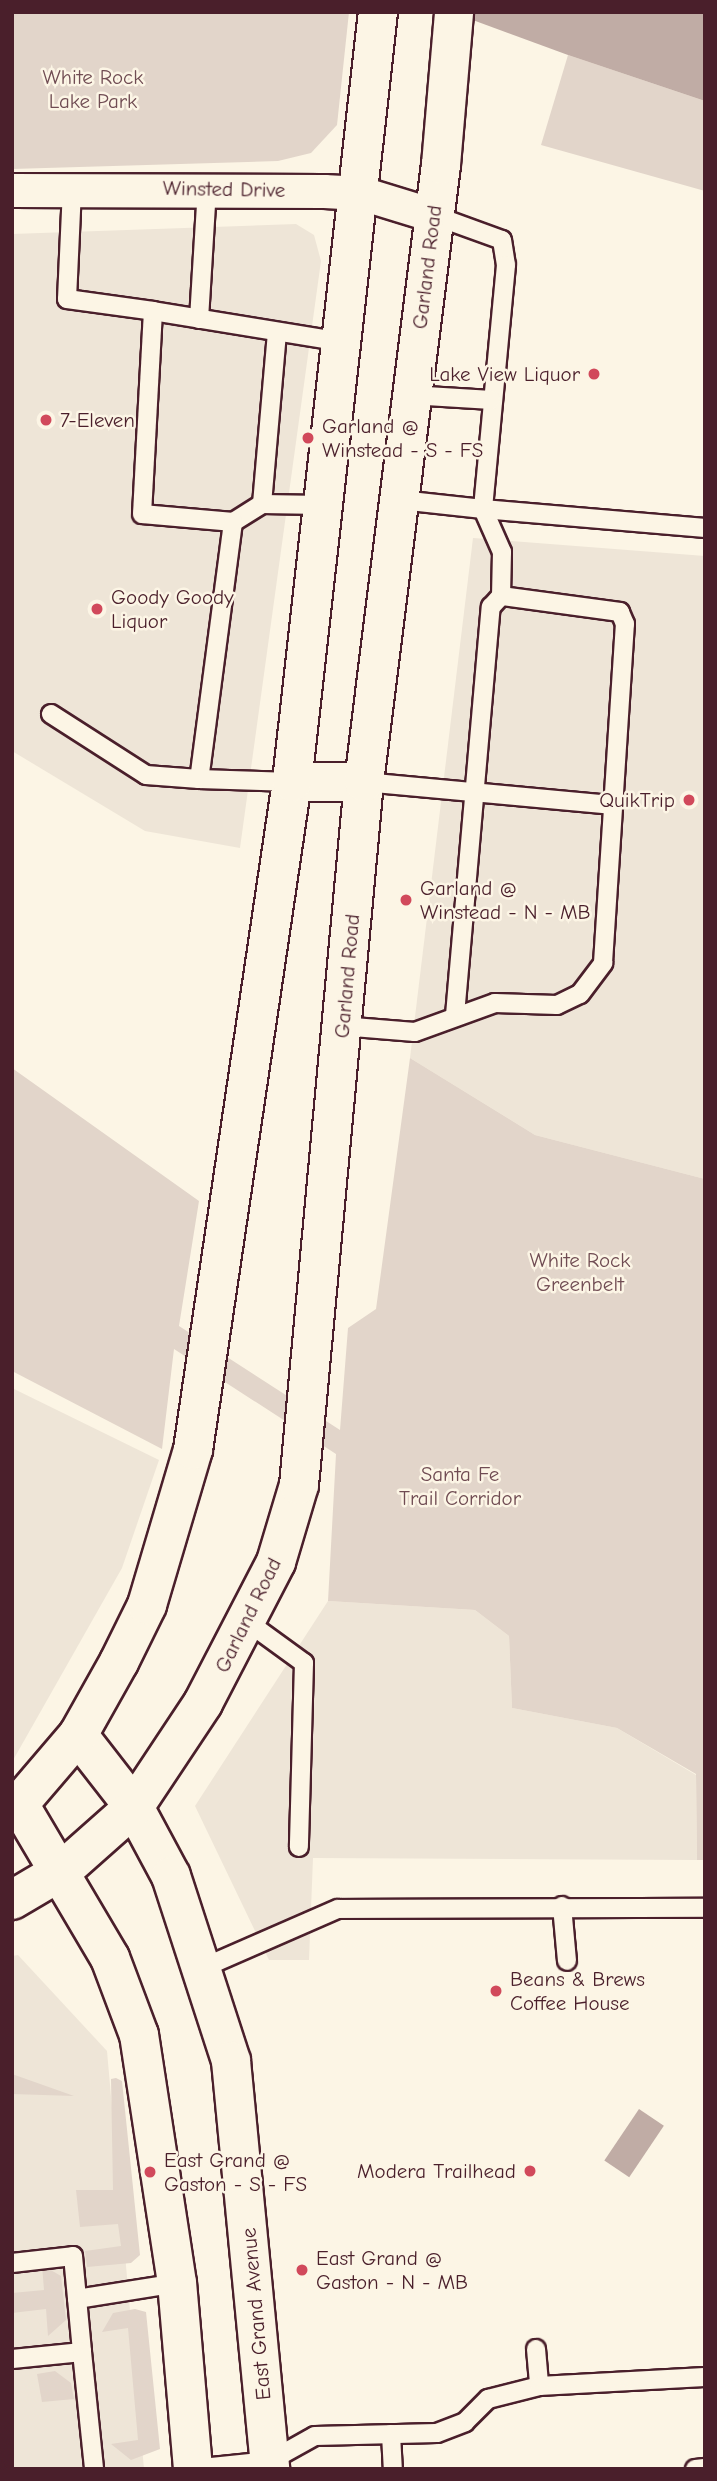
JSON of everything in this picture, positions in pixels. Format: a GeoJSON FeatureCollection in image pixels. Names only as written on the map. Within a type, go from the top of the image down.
{"type":"FeatureCollection","features":[{"type":"Feature","properties":{"kind":"main road","name":"Garland Road"},"geometry":{"type":"LineString","coordinates":[[12,1900],[63,1870],[134,1807],[249,1623],[276,1562],[299,1485],[364,782],[400,500],[454,12]]}},
{"type":"Feature","properties":{"kind":"main road"},"geometry":{"type":"LineString","coordinates":[[193,2469],[177,2283],[139,2035],[110,1958],[63,1870],[16,1806],[78,1735],[146,1605],[170,1536],[193,1450],[292,782],[361,193],[377,26]]}},
{"type":"Feature","properties":{"kind":"main road"},"geometry":{"type":"LineString","coordinates":[[292,782],[364,782]]}},
{"type":"Feature","properties":{"kind":"main road","name":"East Grand Avenue"},"geometry":{"type":"LineString","coordinates":[[78,1735],[134,1807],[171,1876],[205,1967],[237,2095],[274,2466]]}},
{"type":"Feature","properties":{"kind":"street","name":"Winsted Drive"},"geometry":{"type":"LineString","coordinates":[[12,190],[207,188],[361,193],[433,215]]}},
{"type":"Feature","properties":{"kind":"lane"},"geometry":{"type":"LineString","coordinates":[[199,319],[207,188]]}},
{"type":"Feature","properties":{"kind":"lane"},"geometry":{"type":"LineString","coordinates":[[72,189],[67,299],[344,342]]}},
{"type":"Feature","properties":{"kind":"lane"},"geometry":{"type":"LineString","coordinates":[[433,215],[502,240],[506,265],[491,400],[484,509],[502,552],[501,596],[491,607],[455,1015]]}},
{"type":"Feature","properties":{"kind":"lane"},"geometry":{"type":"LineString","coordinates":[[153,311],[142,514],[233,522],[262,503],[323,505]]}},
{"type":"Feature","properties":{"kind":"lane"},"geometry":{"type":"LineString","coordinates":[[262,503],[277,333]]}},
{"type":"Feature","properties":{"kind":"lane"},"geometry":{"type":"LineString","coordinates":[[411,395],[491,400]]}},
{"type":"Feature","properties":{"kind":"lane"},"geometry":{"type":"LineString","coordinates":[[400,500],[705,528]]}},
{"type":"Feature","properties":{"kind":"lane"},"geometry":{"type":"LineString","coordinates":[[199,779],[233,522]]}},
{"type":"Feature","properties":{"kind":"lane"},"geometry":{"type":"LineString","coordinates":[[341,1026],[415,1032],[455,1015],[495,1003],[557,1005],[594,980],[603,963],[611,805],[625,624],[620,612],[501,596]]}},
{"type":"Feature","properties":{"kind":"lane"},"geometry":{"type":"LineString","coordinates":[[51,714],[146,775],[292,782]]}},
{"type":"Feature","properties":{"kind":"lane"},"geometry":{"type":"LineString","coordinates":[[364,782],[611,805]]}},
{"type":"Feature","properties":{"kind":"lane"},"geometry":{"type":"LineString","coordinates":[[249,1623],[304,1662],[299,1847]]}},
{"type":"Feature","properties":{"kind":"lane"},"geometry":{"type":"LineString","coordinates":[[562,1906],[567,1962]]}},
{"type":"Feature","properties":{"kind":"lane"},"geometry":{"type":"LineString","coordinates":[[205,1967],[338,1909],[562,1906],[705,1908]]}},
{"type":"Feature","properties":{"kind":"lane"},"geometry":{"type":"LineString","coordinates":[[12,2263],[73,2256],[94,2469]]}},
{"type":"Feature","properties":{"kind":"lane"},"geometry":{"type":"LineString","coordinates":[[77,2299],[177,2283]]}},
{"type":"Feature","properties":{"kind":"lane"},"geometry":{"type":"LineString","coordinates":[[536,2349],[539,2386]]}},
{"type":"Feature","properties":{"kind":"lane"},"geometry":{"type":"LineString","coordinates":[[12,2359],[82,2352]]}},
{"type":"Feature","properties":{"kind":"lane"},"geometry":{"type":"LineString","coordinates":[[193,2469],[274,2466],[315,2437],[437,2433],[465,2422],[488,2399],[539,2386],[705,2377]]}},
{"type":"Feature","properties":{"kind":"lane"},"geometry":{"type":"LineString","coordinates":[[391,2434],[393,2469]]}},
{"type":"Feature","properties":{"kind":"lane"},"geometry":{"type":"LineString","coordinates":[[695,2469],[705,2468]]}},
{"type":"Feature","properties":{"kind":"shaded area"},"geometry":{"type":"Polygon","coordinates":[[[451,12],[705,12],[705,101],[568,55],[451,12]]]}},
{"type":"Feature","properties":{"kind":"shaded area"},"geometry":{"type":"Polygon","coordinates":[[[296,224],[314,235],[321,261],[240,848],[145,831],[12,751],[12,234],[296,224]]]}},
{"type":"Feature","properties":{"kind":"shaded area"},"geometry":{"type":"Polygon","coordinates":[[[473,538],[705,556],[705,1179],[535,1135],[410,1058],[473,538]]]}},
{"type":"Feature","properties":{"kind":"shaded area"},"geometry":{"type":"Polygon","coordinates":[[[12,1388],[159,1460],[122,1568],[12,1762],[12,1388]]]}},
{"type":"Feature","properties":{"kind":"shaded area"},"geometry":{"type":"Polygon","coordinates":[[[328,1601],[475,1610],[509,1636],[512,1708],[617,1728],[696,1775],[697,1860],[313,1858],[309,1960],[269,1960],[195,1806],[328,1601]]]}},
{"type":"Feature","properties":{"kind":"shaded area"},"geometry":{"type":"Polygon","coordinates":[[[18,1955],[107,2051],[144,2469],[12,2469],[12,1956],[18,1955]]]}},
{"type":"Feature","properties":{"kind":"shaded area"},"geometry":{"type":"Polygon","coordinates":[[[639,2109],[664,2126],[629,2177],[604,2160],[639,2109]]]}},
{"type":"Feature","properties":{"kind":"green space","name":"White Rock Lake Park"},"geometry":{"type":"Polygon","coordinates":[[[12,12],[349,12],[337,125],[311,153],[278,161],[12,169],[12,12]]]}},
{"type":"Feature","properties":{"kind":"green space"},"geometry":{"type":"Polygon","coordinates":[[[568,55],[705,101],[705,191],[541,145],[568,55]]]}},
{"type":"Feature","properties":{"kind":"green space","name":"Santa Fe Trail Corridor"},"geometry":{"type":"Polygon","coordinates":[[[410,1058],[535,1135],[705,1179],[705,1860],[697,1860],[696,1774],[617,1728],[512,1708],[509,1636],[475,1610],[328,1601],[336,1454],[174,1349],[162,1449],[12,1371],[12,1068],[199,1201],[179,1326],[340,1430],[348,1328],[376,1309],[410,1058]]]}},
{"type":"Feature","properties":{"kind":"green space"},"geometry":{"type":"Polygon","coordinates":[[[12,2074],[74,2096],[12,2094],[12,2074]]]}},
{"type":"Feature","properties":{"kind":"green space"},"geometry":{"type":"Polygon","coordinates":[[[111,2079],[122,2081],[140,2255],[131,2263],[87,2267],[85,2251],[121,2246],[118,2224],[80,2227],[76,2190],[113,2190],[111,2079]]]}},
{"type":"Feature","properties":{"kind":"green space"},"geometry":{"type":"Polygon","coordinates":[[[42,2265],[61,2276],[66,2320],[48,2336],[46,2309],[12,2313],[12,2293],[44,2290],[42,2265]]]}},
{"type":"Feature","properties":{"kind":"green space"},"geometry":{"type":"Polygon","coordinates":[[[135,2309],[146,2312],[160,2449],[131,2460],[111,2444],[138,2440],[128,2328],[102,2332],[113,2313],[135,2309]]]}},
{"type":"Feature","properties":{"kind":"green space"},"geometry":{"type":"Polygon","coordinates":[[[55,2371],[71,2383],[74,2399],[42,2402],[37,2374],[55,2371]]]}},
{"type":"Feature","properties":{"kind":"place","name":"Lake View Liquor"},"geometry":{"type":"Point","coordinates":[594,374]}},
{"type":"Feature","properties":{"kind":"place","name":"7-Eleven"},"geometry":{"type":"Point","coordinates":[46,420]}},
{"type":"Feature","properties":{"kind":"place","name":"Garland @ Winstead - S - FS"},"geometry":{"type":"Point","coordinates":[308,438]}},
{"type":"Feature","properties":{"kind":"place","name":"Goody Goody Liquor"},"geometry":{"type":"Point","coordinates":[97,609]}},
{"type":"Feature","properties":{"kind":"place","name":"QuikTrip"},"geometry":{"type":"Point","coordinates":[689,800]}},
{"type":"Feature","properties":{"kind":"place","name":"Garland @ Winstead - N - MB"},"geometry":{"type":"Point","coordinates":[406,900]}},
{"type":"Feature","properties":{"kind":"place","name":"Beans & Brews Coffee House"},"geometry":{"type":"Point","coordinates":[496,1991]}},
{"type":"Feature","properties":{"kind":"place","name":"Modera Trailhead"},"geometry":{"type":"Point","coordinates":[530,2171]}},
{"type":"Feature","properties":{"kind":"place","name":"East Grand @ Gaston - S - FS"},"geometry":{"type":"Point","coordinates":[150,2172]}},
{"type":"Feature","properties":{"kind":"place","name":"East Grand @ Gaston - N - MB"},"geometry":{"type":"Point","coordinates":[302,2270]}},
{"type":"Feature","properties":{"kind":"park label","name":"White Rock Greenbelt"},"geometry":{"type":"Point","coordinates":[580,1272]}}]}
